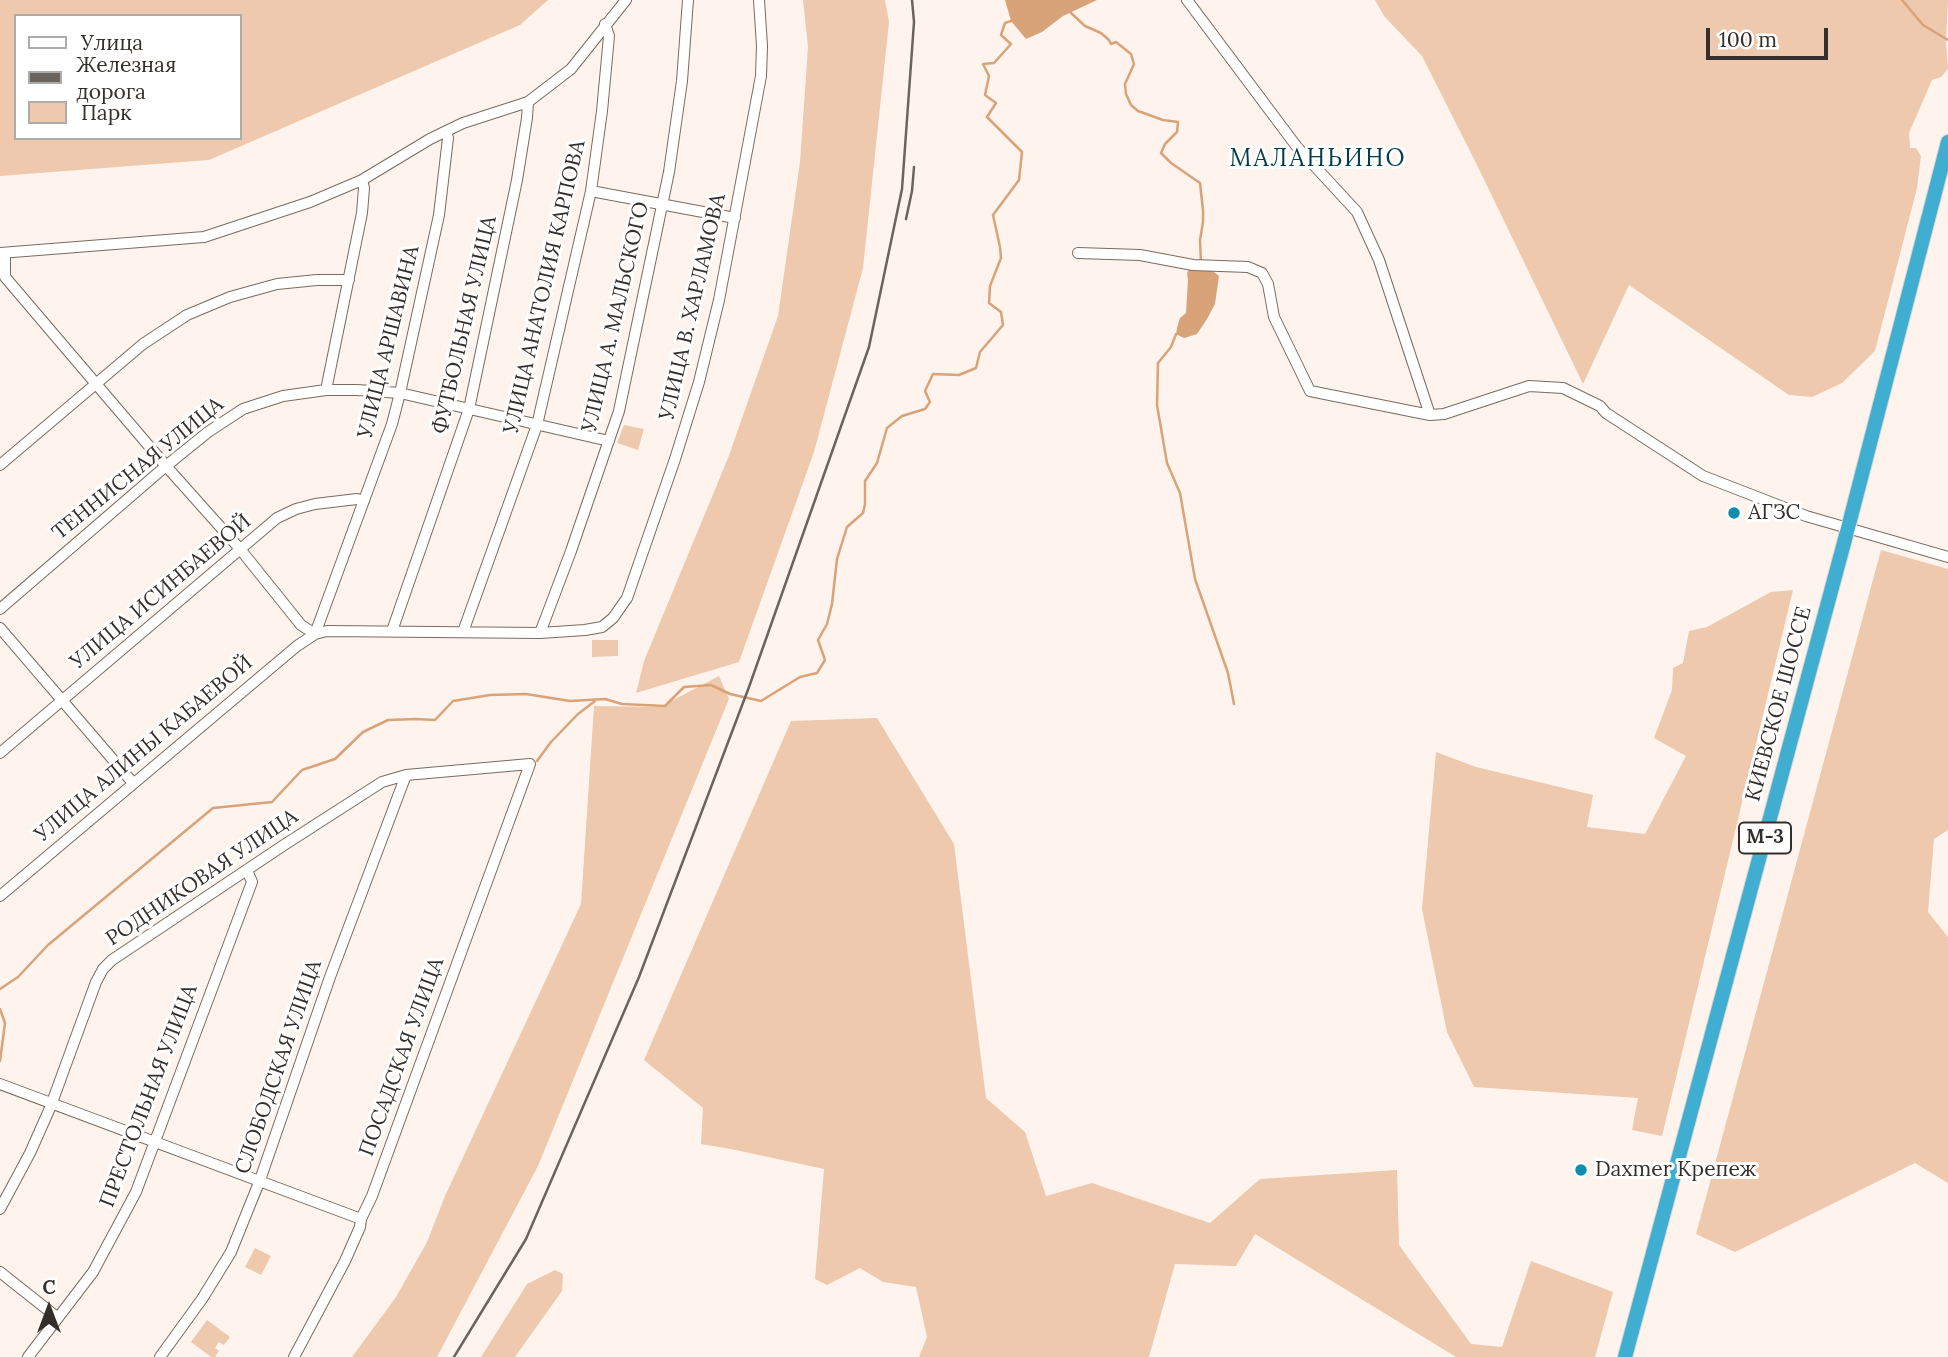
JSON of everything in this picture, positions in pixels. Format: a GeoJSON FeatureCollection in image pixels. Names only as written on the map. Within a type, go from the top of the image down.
{"type":"FeatureCollection","features":[{"type":"Feature","properties":{"kind":"highway","name":"КИЕВСКОЕ ШОССЕ"},"geometry":{"type":"LineString","coordinates":[[1625,1357],[1848,528],[1948,142]]}},
{"type":"Feature","properties":{"kind":"street"},"geometry":{"type":"LineString","coordinates":[[315,634],[302,625],[97,383],[3,279],[2,253],[204,237],[310,202],[362,180],[463,123],[528,102],[571,69],[626,0]]}},
{"type":"Feature","properties":{"kind":"street","name":"УЛИЦА А. МАЛЬСКОГО"},"geometry":{"type":"LineString","coordinates":[[540,633],[619,411],[669,172],[682,81],[688,0]]}},
{"type":"Feature","properties":{"kind":"street","name":"УЛИЦА В. ХАРЛАМОВА"},"geometry":{"type":"LineString","coordinates":[[315,634],[327,631],[540,633],[602,627],[613,618],[627,598],[675,459],[699,382],[719,300],[761,76],[759,0]]}},
{"type":"Feature","properties":{"kind":"street"},"geometry":{"type":"LineString","coordinates":[[1187,0],[1297,147],[1357,212],[1379,260],[1430,415]]}},
{"type":"Feature","properties":{"kind":"street","name":"УЛИЦА АНАТОЛИЯ КАРПОВА"},"geometry":{"type":"LineString","coordinates":[[463,632],[537,425],[591,191],[609,36],[606,24]]}},
{"type":"Feature","properties":{"kind":"street","name":"ФУТБОЛЬНАЯ УЛИЦА"},"geometry":{"type":"LineString","coordinates":[[392,631],[470,409],[517,180],[528,102]]}},
{"type":"Feature","properties":{"kind":"street","name":"УЛИЦА АРШАВИНА"},"geometry":{"type":"LineString","coordinates":[[315,634],[392,424],[439,215],[448,138],[446,132]]}},
{"type":"Feature","properties":{"kind":"street"},"geometry":{"type":"LineString","coordinates":[[326,390],[362,213],[362,180]]}},
{"type":"Feature","properties":{"kind":"street"},"geometry":{"type":"LineString","coordinates":[[591,191],[735,218]]}},
{"type":"Feature","properties":{"kind":"street"},"geometry":{"type":"LineString","coordinates":[[1078,253],[1140,254],[1193,265],[1248,267],[1262,273],[1268,284],[1274,317],[1310,391],[1430,415],[1444,414],[1529,386],[1563,388],[1600,407],[1703,476],[1806,516],[1948,557]]}},
{"type":"Feature","properties":{"kind":"street"},"geometry":{"type":"LineString","coordinates":[[0,465],[143,344],[187,316],[230,297],[277,284],[349,280]]}},
{"type":"Feature","properties":{"kind":"street","name":"ТЕННИСНАЯ УЛИЦА"},"geometry":{"type":"LineString","coordinates":[[0,609],[208,432],[243,409],[282,396],[326,390],[400,393],[609,441]]}},
{"type":"Feature","properties":{"kind":"street","name":"УЛИЦА ИСИНБАЕВОЙ"},"geometry":{"type":"LineString","coordinates":[[0,753],[277,518],[296,509],[341,500],[364,501]]}},
{"type":"Feature","properties":{"kind":"street"},"geometry":{"type":"LineString","coordinates":[[0,628],[133,783]]}},
{"type":"Feature","properties":{"kind":"street","name":"УЛИЦА АЛИНЫ КАБАЕВОЙ"},"geometry":{"type":"LineString","coordinates":[[0,895],[297,646],[315,634]]}},
{"type":"Feature","properties":{"kind":"street","name":"РОДНИКОВАЯ УЛИЦА"},"geometry":{"type":"LineString","coordinates":[[0,1209],[30,1153],[52,1103],[96,982],[112,960],[382,782],[405,775],[530,764]]}},
{"type":"Feature","properties":{"kind":"street","name":"ПОСАДСКАЯ УЛИЦА"},"geometry":{"type":"LineString","coordinates":[[294,1357],[360,1227],[530,764]]}},
{"type":"Feature","properties":{"kind":"street","name":"СЛОБОДСКАЯ УЛИЦА"},"geometry":{"type":"LineString","coordinates":[[160,1357],[202,1299],[231,1252],[260,1180],[330,977],[405,775]]}},
{"type":"Feature","properties":{"kind":"street","name":"ПРЕСТОЛЬНАЯ УЛИЦА"},"geometry":{"type":"LineString","coordinates":[[27,1357],[93,1272],[136,1192],[252,882],[247,870]]}},
{"type":"Feature","properties":{"kind":"street"},"geometry":{"type":"LineString","coordinates":[[0,1084],[362,1219]]}},
{"type":"Feature","properties":{"kind":"street"},"geometry":{"type":"LineString","coordinates":[[0,1272],[58,1318]]}},
{"type":"Feature","properties":{"kind":"green space"},"geometry":{"type":"Polygon","coordinates":[[[0,0],[548,0],[520,25],[209,160],[0,176],[0,0]]]}},
{"type":"Feature","properties":{"kind":"green space"},"geometry":{"type":"Polygon","coordinates":[[[803,0],[885,0],[889,22],[863,268],[814,452],[739,662],[636,693],[644,661],[728,458],[778,316],[800,162],[808,47],[803,0]]]}},
{"type":"Feature","properties":{"kind":"green space"},"geometry":{"type":"Polygon","coordinates":[[[1375,0],[1948,0],[1948,69],[1941,77],[1932,80],[1909,133],[1910,148],[1916,148],[1921,156],[1917,188],[1875,351],[1842,383],[1812,397],[1789,395],[1629,285],[1583,384],[1422,56],[1384,16],[1375,0]]]}},
{"type":"Feature","properties":{"kind":"green space"},"geometry":{"type":"Polygon","coordinates":[[[624,425],[644,429],[638,450],[617,443],[624,425]]]}},
{"type":"Feature","properties":{"kind":"green space"},"geometry":{"type":"Polygon","coordinates":[[[1881,550],[1948,569],[1948,830],[1934,839],[1928,912],[1948,937],[1948,1183],[1915,1163],[1735,1252],[1696,1234],[1881,550]]]}},
{"type":"Feature","properties":{"kind":"green space"},"geometry":{"type":"Polygon","coordinates":[[[1793,590],[1662,1136],[1632,1130],[1638,1098],[1474,1087],[1447,1032],[1422,909],[1436,752],[1476,767],[1593,795],[1587,827],[1645,834],[1686,756],[1654,738],[1672,690],[1673,668],[1683,663],[1689,631],[1707,627],[1771,592],[1793,590]]]}},
{"type":"Feature","properties":{"kind":"green space"},"geometry":{"type":"Polygon","coordinates":[[[592,640],[618,640],[618,656],[592,657],[592,640]]]}},
{"type":"Feature","properties":{"kind":"green space"},"geometry":{"type":"Polygon","coordinates":[[[719,676],[729,699],[538,1166],[437,1357],[352,1357],[396,1297],[427,1242],[445,1196],[581,904],[594,706],[660,707],[719,676]]]}},
{"type":"Feature","properties":{"kind":"green space"},"geometry":{"type":"Polygon","coordinates":[[[877,718],[954,844],[986,1098],[1025,1132],[1046,1196],[1092,1183],[1210,1223],[1260,1179],[1397,1170],[1399,1245],[1471,1344],[1502,1347],[1531,1261],[1613,1292],[1595,1357],[1456,1357],[1255,1234],[1236,1266],[1175,1264],[1149,1357],[919,1357],[927,1337],[916,1287],[883,1282],[860,1268],[827,1285],[815,1279],[824,1169],[701,1144],[703,1108],[644,1060],[791,721],[877,718]]]}},
{"type":"Feature","properties":{"kind":"green space"},"geometry":{"type":"Polygon","coordinates":[[[255,1248],[271,1256],[261,1275],[245,1267],[255,1248]]]}},
{"type":"Feature","properties":{"kind":"green space"},"geometry":{"type":"Polygon","coordinates":[[[555,1270],[563,1274],[562,1291],[515,1357],[481,1357],[527,1284],[555,1270]]]}},
{"type":"Feature","properties":{"kind":"green space"},"geometry":{"type":"Polygon","coordinates":[[[207,1320],[230,1337],[224,1345],[219,1342],[215,1348],[219,1351],[215,1357],[211,1357],[191,1342],[207,1320]]]}},
{"type":"Feature","properties":{"kind":"shaded area"},"geometry":{"type":"Polygon","coordinates":[[[1005,0],[1097,0],[1063,16],[1042,32],[1026,39],[1011,21],[1005,0]]]}},
{"type":"Feature","properties":{"kind":"shaded area"},"geometry":{"type":"Polygon","coordinates":[[[1189,269],[1210,269],[1219,276],[1215,304],[1207,319],[1197,334],[1184,338],[1176,334],[1180,318],[1186,313],[1189,269]]]}},
{"type":"Feature","properties":{"kind":"waterway"},"geometry":{"type":"LineString","coordinates":[[1902,0],[1923,25],[1948,40]]}},
{"type":"Feature","properties":{"kind":"waterway"},"geometry":{"type":"LineString","coordinates":[[1071,13],[1085,26],[1101,33],[1111,44],[1116,42],[1131,54],[1134,64],[1125,84],[1131,105],[1138,111],[1178,122],[1177,132],[1165,144],[1161,153],[1200,183],[1203,210],[1201,263]]}},
{"type":"Feature","properties":{"kind":"waterway"},"geometry":{"type":"LineString","coordinates":[[0,989],[18,977],[48,945],[213,808],[272,802],[302,770],[335,759],[363,732],[388,720],[435,720],[453,701],[490,695],[526,694],[570,701],[605,699],[622,704],[665,706],[684,687],[711,685],[730,694],[761,701],[800,677],[817,673],[825,660],[818,640],[827,624],[832,604],[837,559],[847,527],[863,513],[865,481],[877,463],[887,428],[902,416],[925,409],[930,402],[925,391],[933,374],[959,375],[976,368],[980,352],[1003,325],[1001,312],[989,303],[990,286],[1001,258],[993,215],[1019,180],[1022,152],[987,117],[996,103],[985,95],[989,76],[983,64],[994,63],[1011,44],[1001,35],[1005,23],[1011,21]]}},
{"type":"Feature","properties":{"kind":"waterway"},"geometry":{"type":"LineString","coordinates":[[1176,334],[1171,347],[1158,363],[1157,405],[1167,463],[1180,493],[1195,579],[1228,673],[1234,704]]}},
{"type":"Feature","properties":{"kind":"waterway"},"geometry":{"type":"LineString","coordinates":[[537,761],[578,714],[595,701]]}},
{"type":"Feature","properties":{"kind":"waterway"},"geometry":{"type":"LineString","coordinates":[[0,1009],[5,1023],[0,1061]]}},
{"type":"Feature","properties":{"kind":"railway"},"geometry":{"type":"LineString","coordinates":[[454,1357],[526,1239],[639,977],[749,687],[869,347],[902,189],[914,22],[912,0]]}},
{"type":"Feature","properties":{"kind":"railway"},"geometry":{"type":"LineString","coordinates":[[906,219],[914,167]]}},
{"type":"Feature","properties":{"kind":"place","name":"АГЗС"},"geometry":{"type":"Point","coordinates":[1734,513]}},
{"type":"Feature","properties":{"kind":"place","name":"Daxmer Крепеж"},"geometry":{"type":"Point","coordinates":[1581,1170]}},
{"type":"Feature","properties":{"kind":"district","name":"МАЛАНЬИНО"},"geometry":{"type":"Point","coordinates":[1318,159]}}]}
